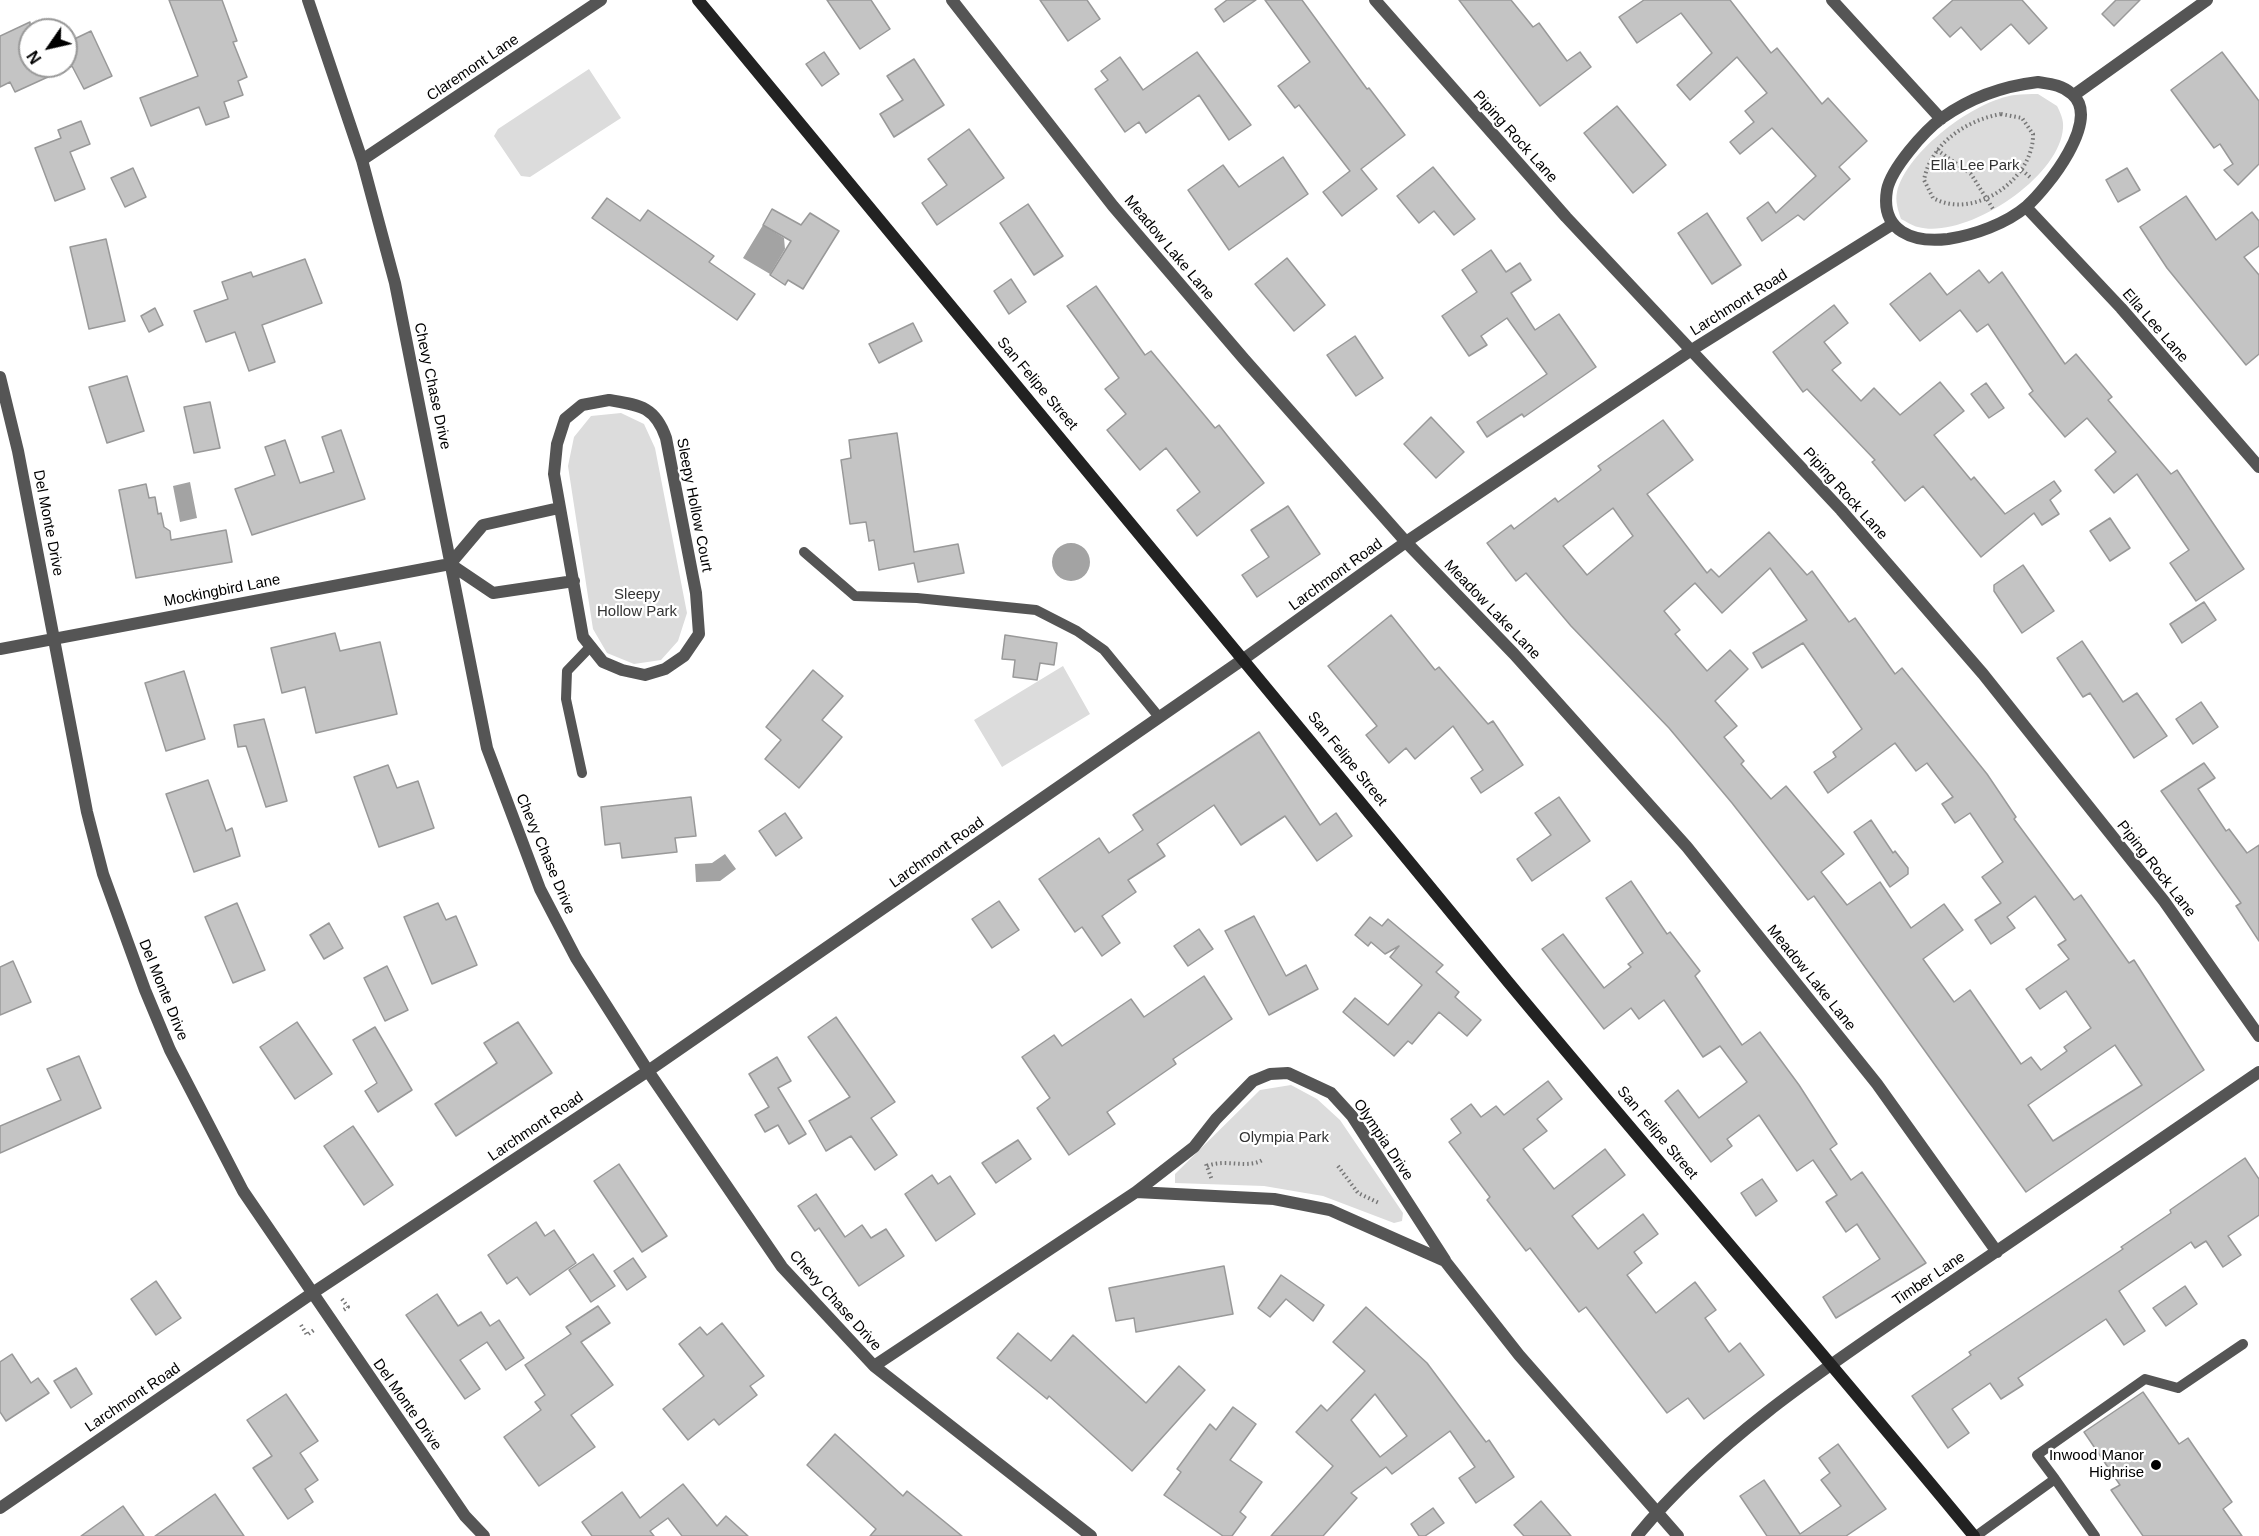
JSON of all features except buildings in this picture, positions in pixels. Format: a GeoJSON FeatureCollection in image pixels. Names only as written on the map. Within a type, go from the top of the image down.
{"type":"FeatureCollection","features":[{"type":"Feature","properties":{"kind":"main road","name":"San Felipe Street"},"geometry":{"type":"LineString","coordinates":[[698,0],[1245,658],[1512,986],[1832,1363],[1975,1536]]}},
{"type":"Feature","properties":{"kind":"street","name":"Chevy Chase Drive"},"geometry":{"type":"LineString","coordinates":[[308,0],[362,160],[395,283],[488,748],[540,889],[576,958],[648,1071],[782,1267],[874,1366],[1091,1536]]}},
{"type":"Feature","properties":{"kind":"street","name":"Claremont Lane"},"geometry":{"type":"LineString","coordinates":[[362,160],[602,0]]}},
{"type":"Feature","properties":{"kind":"street","name":"Meadow Lake Lane"},"geometry":{"type":"LineString","coordinates":[[952,0],[1113,206],[1244,359],[1406,542],[1514,654],[1687,847],[1877,1084],[1997,1252]]}},
{"type":"Feature","properties":{"kind":"street","name":"Piping Rock Lane"},"geometry":{"type":"LineString","coordinates":[[1375,0],[1566,217],[1841,510],[1983,675],[2164,901],[2259,1036]]}},
{"type":"Feature","properties":{"kind":"street"},"geometry":{"type":"LineString","coordinates":[[1832,0],[1941,119]]}},
{"type":"Feature","properties":{"kind":"street"},"geometry":{"type":"LineString","coordinates":[[2074,95],[2207,0]]}},
{"type":"Feature","properties":{"kind":"street"},"geometry":{"type":"LineString","coordinates":[[2038,82],[2059,86],[2074,95],[2080,111],[2079,129],[2069,153],[2050,182],[2026,207],[1997,225],[1956,238],[1926,241],[1908,236],[1893,224],[1887,206],[1887,188],[1900,164],[1919,140],[1941,119],[1975,100],[2011,85],[2038,82]]}},
{"type":"Feature","properties":{"kind":"street","name":"Ella Lee Lane"},"geometry":{"type":"LineString","coordinates":[[2026,207],[2121,308],[2259,467]]}},
{"type":"Feature","properties":{"kind":"street","name":"Larchmont Road"},"geometry":{"type":"LineString","coordinates":[[0,1508],[311,1294],[648,1071],[1245,658],[1406,542],[1690,351],[1893,224]]}},
{"type":"Feature","properties":{"kind":"street","name":"Del Monte Drive"},"geometry":{"type":"LineString","coordinates":[[0,377],[18,451],[56,638],[92,833],[103,874],[141,980],[170,1050],[243,1191],[311,1294],[465,1516],[484,1536]]}},
{"type":"Feature","properties":{"kind":"street","name":"Sleepy Hollow Court"},"geometry":{"type":"LineString","coordinates":[[609,400],[642,406],[660,420],[666,438],[696,593],[699,634],[684,656],[665,669],[645,675],[603,662],[583,637],[574,581],[554,474],[557,444],[565,419],[582,405],[609,400]]}},
{"type":"Feature","properties":{"kind":"street"},"geometry":{"type":"LineString","coordinates":[[559,508],[483,525],[450,564],[493,593],[574,581]]}},
{"type":"Feature","properties":{"kind":"street","name":"Mockingbird Lane"},"geometry":{"type":"LineString","coordinates":[[0,649],[450,564]]}},
{"type":"Feature","properties":{"kind":"street","name":"Timber Lane"},"geometry":{"type":"LineString","coordinates":[[1636,1536],[1656,1512],[1758,1421],[1832,1363],[2259,1072]]}},
{"type":"Feature","properties":{"kind":"street","name":"Olympia Drive"},"geometry":{"type":"LineString","coordinates":[[874,1366],[1136,1192],[1194,1147],[1216,1119],[1253,1081],[1270,1074],[1288,1073],[1331,1093],[1352,1116],[1445,1261],[1519,1355],[1678,1536]]}},
{"type":"Feature","properties":{"kind":"street","name":"Olympia Drive"},"geometry":{"type":"LineString","coordinates":[[1136,1192],[1274,1199],[1330,1210],[1445,1261]]}},
{"type":"Feature","properties":{"kind":"lane"},"geometry":{"type":"LineString","coordinates":[[804,552],[855,596],[917,598],[1036,610],[1077,632],[1104,650],[1160,717]]}},
{"type":"Feature","properties":{"kind":"lane"},"geometry":{"type":"LineString","coordinates":[[582,773],[566,699],[567,671],[591,646]]}},
{"type":"Feature","properties":{"kind":"lane"},"geometry":{"type":"LineString","coordinates":[[2095,1536],[2037,1455],[2145,1379],[2178,1388],[2243,1344]]}},
{"type":"Feature","properties":{"kind":"lane"},"geometry":{"type":"LineString","coordinates":[[1975,1536],[2055,1479]]}},
{"type":"Feature","properties":{"kind":"path"},"geometry":{"type":"LineString","coordinates":[[2001,114],[2022,118],[2033,134],[2031,154],[2022,170],[1987,198],[1956,205],[1934,198],[1924,180],[1937,150],[1959,130],[1979,120],[2001,114]]}},
{"type":"Feature","properties":{"kind":"path"},"geometry":{"type":"LineString","coordinates":[[1930,143],[1971,174],[1993,208]]}},
{"type":"Feature","properties":{"kind":"path"},"geometry":{"type":"LineString","coordinates":[[2022,170],[2031,178]]}},
{"type":"Feature","properties":{"kind":"path"},"geometry":{"type":"LineString","coordinates":[[1194,1147],[1207,1166],[1213,1196]]}},
{"type":"Feature","properties":{"kind":"path"},"geometry":{"type":"LineString","coordinates":[[1207,1166],[1230,1161],[1251,1165],[1264,1159]]}},
{"type":"Feature","properties":{"kind":"path"},"geometry":{"type":"LineString","coordinates":[[1338,1166],[1358,1193],[1379,1203]]}},
{"type":"Feature","properties":{"kind":"path"},"geometry":{"type":"LineString","coordinates":[[1370,1227],[1379,1203],[1398,1189]]}},
{"type":"Feature","properties":{"kind":"path"},"geometry":{"type":"LineString","coordinates":[[342,1299],[348,1307]]}},
{"type":"Feature","properties":{"kind":"path"},"geometry":{"type":"LineString","coordinates":[[301,1325],[308,1335],[314,1330]]}},
{"type":"Feature","properties":{"kind":"green space"},"geometry":{"type":"Polygon","coordinates":[[[589,69],[621,118],[530,177],[521,176],[494,136],[498,129],[589,69]]]}},
{"type":"Feature","properties":{"kind":"green space","name":"Ella Lee Park"},"geometry":{"type":"Polygon","coordinates":[[[2038,94],[2057,106],[2063,128],[2058,147],[2046,166],[2028,185],[1984,215],[1960,224],[1938,229],[1914,226],[1901,219],[1897,192],[1903,176],[1928,145],[1945,130],[1981,106],[2015,95],[2038,94]]]}},
{"type":"Feature","properties":{"kind":"green space","name":"Sleepy Hollow Park"},"geometry":{"type":"Polygon","coordinates":[[[621,413],[644,424],[655,448],[687,613],[678,641],[661,660],[634,664],[607,653],[593,629],[568,466],[574,437],[591,416],[621,413]]]}},
{"type":"Feature","properties":{"kind":"green space"},"geometry":{"type":"Polygon","coordinates":[[[1063,666],[1090,714],[1002,767],[974,720],[1063,666]]]}},
{"type":"Feature","properties":{"kind":"green space","name":"Olympia Park"},"geometry":{"type":"Polygon","coordinates":[[[1291,1085],[1317,1099],[1340,1120],[1403,1213],[1402,1221],[1394,1223],[1323,1196],[1264,1186],[1175,1183],[1175,1174],[1260,1090],[1291,1085]]]}},
{"type":"Feature","properties":{"kind":"shaded area"},"geometry":{"type":"Polygon","coordinates":[[[763,225],[784,238],[785,249],[770,274],[743,258],[763,225]]]}},
{"type":"Feature","properties":{"kind":"shaded area"},"geometry":{"type":"Polygon","coordinates":[[[190,482],[197,518],[180,522],[173,486],[190,482]]]}},
{"type":"Feature","properties":{"kind":"shaded area"},"geometry":{"type":"Polygon","coordinates":[[[1071,543],[1084,549],[1090,562],[1084,575],[1071,581],[1058,575],[1052,562],[1058,549],[1071,543]]]}},
{"type":"Feature","properties":{"kind":"shaded area"},"geometry":{"type":"Polygon","coordinates":[[[725,854],[736,869],[720,881],[696,882],[695,864],[712,863],[725,854]]]}},
{"type":"Feature","properties":{"kind":"place","name":"Inwood Manor Highrise"},"geometry":{"type":"Point","coordinates":[2156,1465]}}]}
